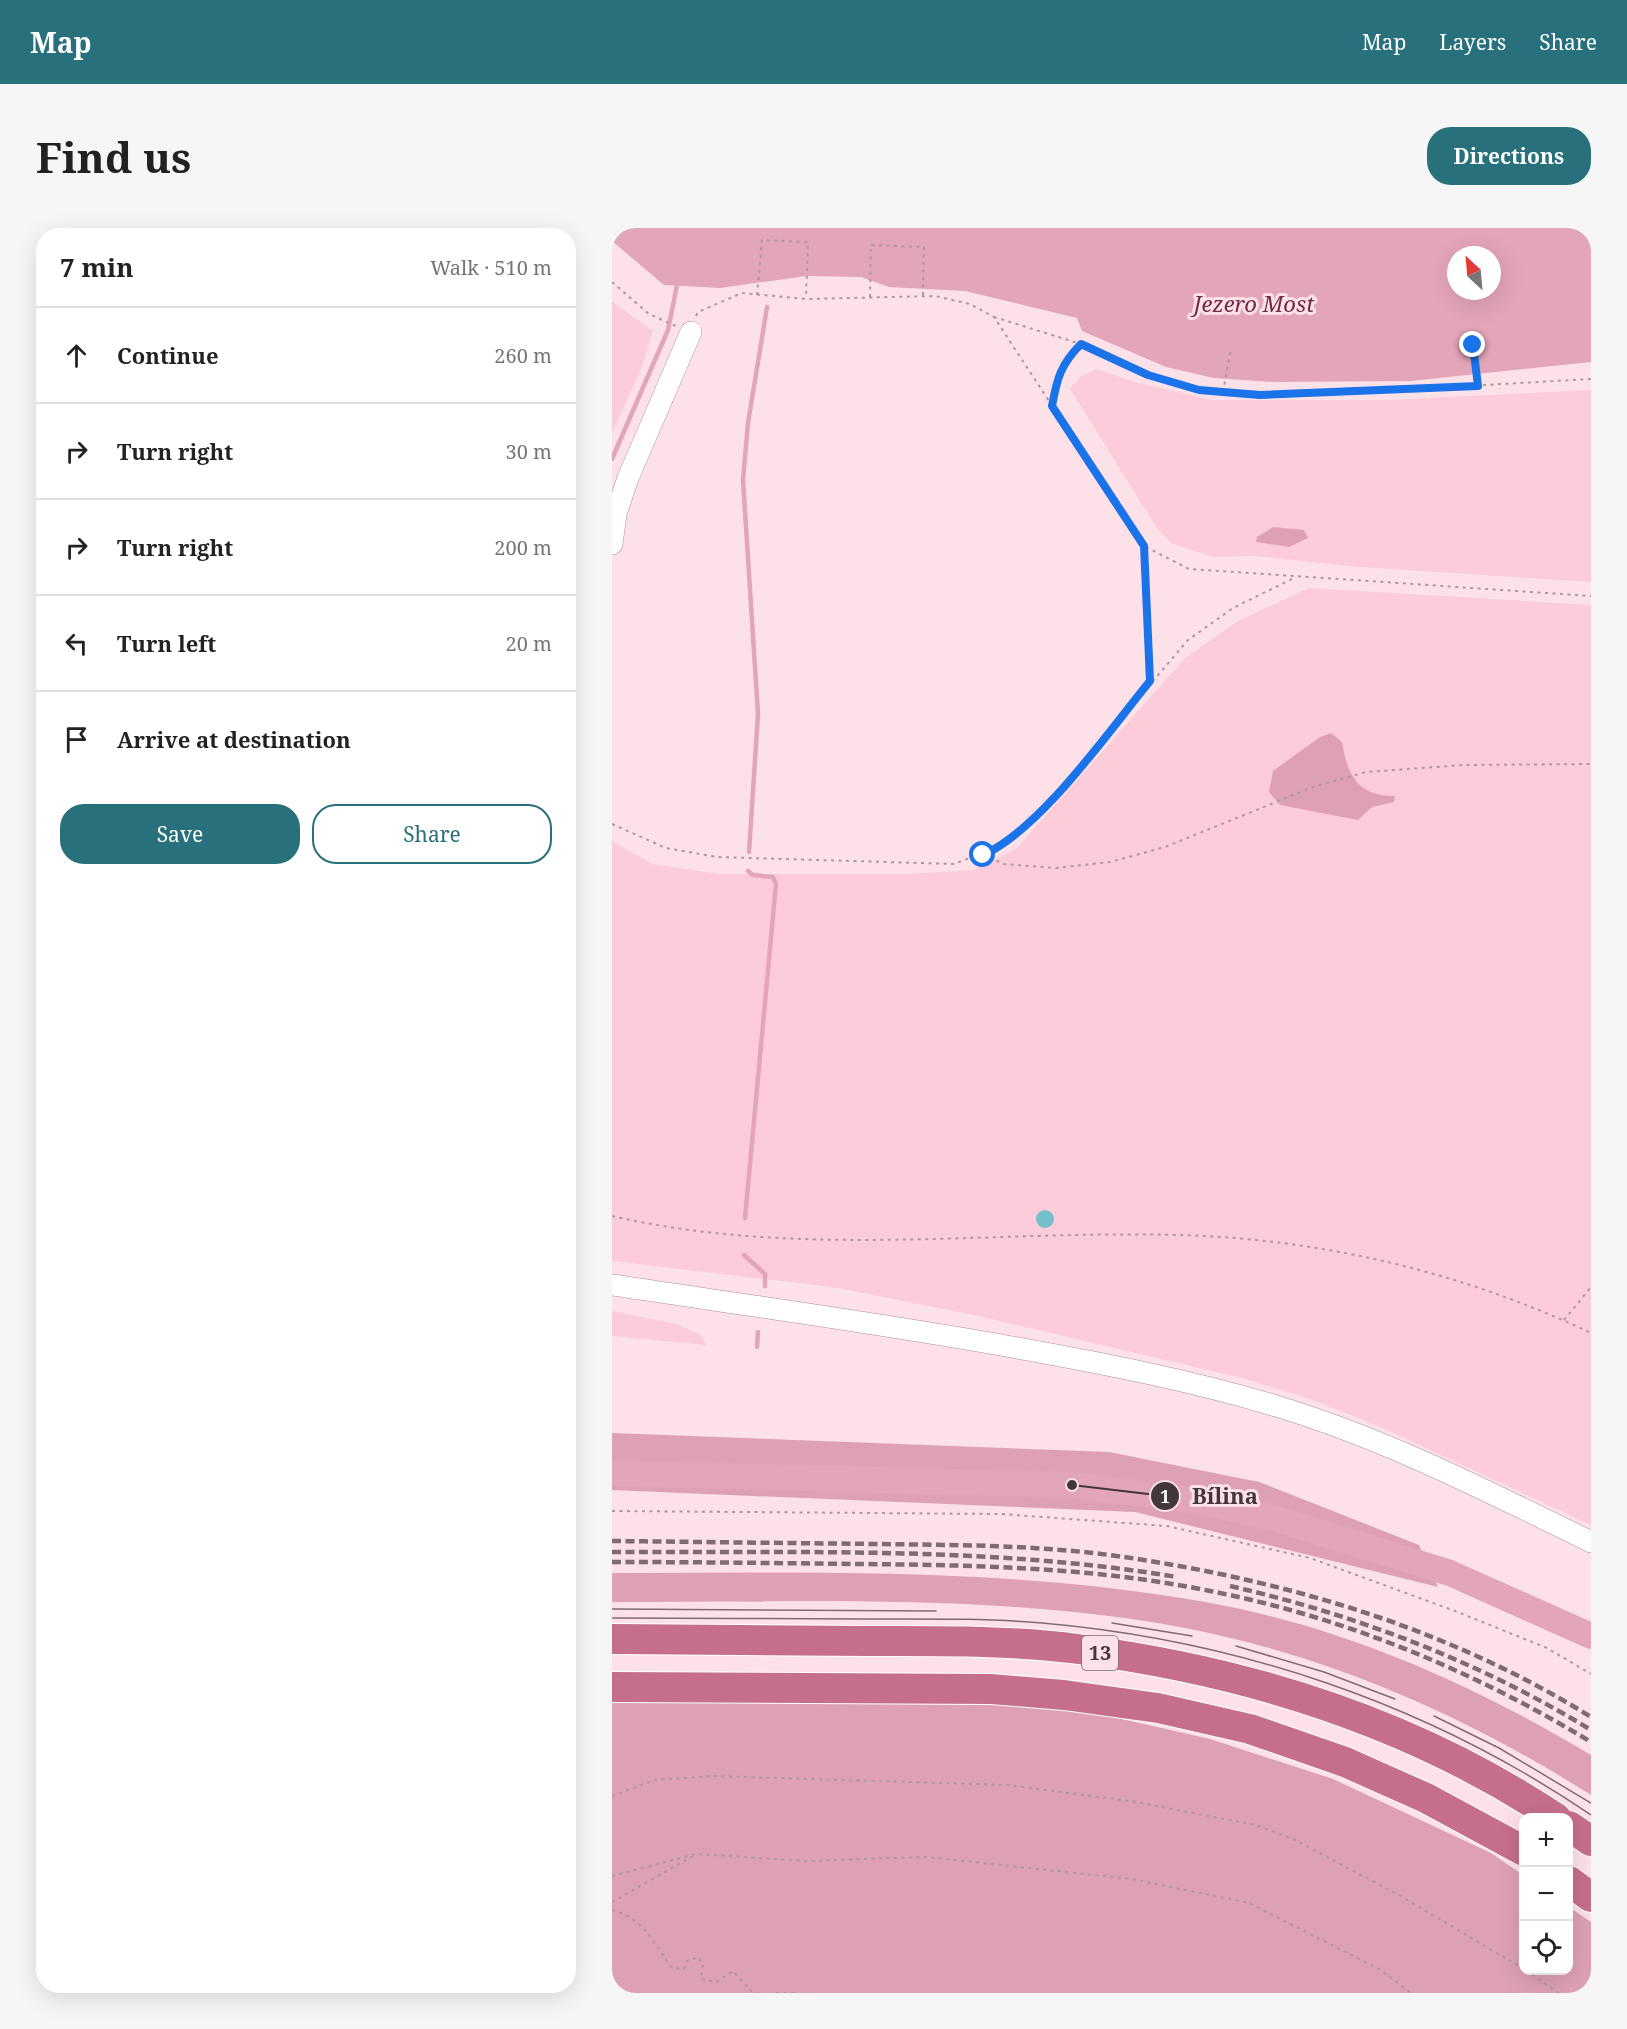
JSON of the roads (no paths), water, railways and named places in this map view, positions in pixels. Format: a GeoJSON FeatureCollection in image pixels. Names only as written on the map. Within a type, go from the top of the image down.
{"type":"FeatureCollection","features":[{"type":"Feature","properties":{"kind":"highway","name":"13"},"geometry":{"type":"LineString","coordinates":[[612,1639],[1003,1643],[1076,1649],[1173,1663],[1258,1683],[1361,1718],[1450,1756],[1547,1813]]}},
{"type":"Feature","properties":{"kind":"highway","name":"13"},"geometry":{"type":"LineString","coordinates":[[612,1687],[991,1689],[1064,1695],[1158,1708],[1250,1729],[1345,1762],[1426,1798],[1519,1848]]}},
{"type":"Feature","properties":{"kind":"highway"},"geometry":{"type":"LineString","coordinates":[[1573,1829],[1591,1841]]}},
{"type":"Feature","properties":{"kind":"highway"},"geometry":{"type":"LineString","coordinates":[[1573,1884],[1591,1897]]}},
{"type":"Feature","properties":{"kind":"street"},"geometry":{"type":"LineString","coordinates":[[612,544],[616,514],[628,478],[691,332]]}},
{"type":"Feature","properties":{"kind":"street"},"geometry":{"type":"LineString","coordinates":[[612,1285],[950,1336],[1211,1387],[1279,1407],[1360,1435],[1450,1474],[1591,1542]]}},
{"type":"Feature","properties":{"kind":"water","name":"Jezero Most"},"geometry":{"type":"Polygon","coordinates":[[[612,228],[1591,228],[1591,362],[1411,381],[1273,382],[1214,378],[1166,367],[1082,331],[1077,318],[965,291],[889,287],[861,277],[806,276],[720,288],[664,285],[612,241],[612,228]]]}},
{"type":"Feature","properties":{"kind":"waterway"},"geometry":{"type":"LineString","coordinates":[[612,459],[668,330],[678,280]]}},
{"type":"Feature","properties":{"kind":"waterway"},"geometry":{"type":"LineString","coordinates":[[749,852],[758,714],[743,480],[748,423],[767,307]]}},
{"type":"Feature","properties":{"kind":"waterway"},"geometry":{"type":"LineString","coordinates":[[745,1218],[776,884],[773,877],[753,875],[748,871]]}},
{"type":"Feature","properties":{"kind":"waterway"},"geometry":{"type":"LineString","coordinates":[[744,1255],[765,1274],[765,1286]]}},
{"type":"Feature","properties":{"kind":"waterway"},"geometry":{"type":"LineString","coordinates":[[757,1347],[758,1332]]}},
{"type":"Feature","properties":{"kind":"waterway"},"geometry":{"type":"LineString","coordinates":[[612,1473],[1072,1485],[1198,1501],[1277,1519],[1450,1573],[1591,1636]]}},
{"type":"Feature","properties":{"kind":"tram line"},"geometry":{"type":"LineString","coordinates":[[612,1609],[936,1611]]}},
{"type":"Feature","properties":{"kind":"tram line"},"geometry":{"type":"LineString","coordinates":[[612,1618],[997,1620],[1115,1632],[1188,1645],[1259,1662],[1329,1684],[1397,1710],[1464,1741],[1529,1776],[1591,1815]]}},
{"type":"Feature","properties":{"kind":"tram line"},"geometry":{"type":"LineString","coordinates":[[1112,1623],[1192,1636]]}},
{"type":"Feature","properties":{"kind":"tram line"},"geometry":{"type":"LineString","coordinates":[[1236,1646],[1324,1672],[1395,1699]]}},
{"type":"Feature","properties":{"kind":"tram line"},"geometry":{"type":"LineString","coordinates":[[1434,1716],[1499,1748],[1591,1803]]}},
{"type":"Feature","properties":{"kind":"railway"},"geometry":{"type":"LineString","coordinates":[[612,1541],[1000,1546],[1093,1553],[1185,1567],[1307,1595],[1425,1634],[1482,1658],[1591,1717]]}},
{"type":"Feature","properties":{"kind":"railway"},"geometry":{"type":"LineString","coordinates":[[612,1552],[824,1552],[966,1556],[1037,1560],[1177,1577]]}},
{"type":"Feature","properties":{"kind":"railway"},"geometry":{"type":"LineString","coordinates":[[612,1562],[900,1564],[1034,1569],[1122,1577],[1210,1591],[1310,1616],[1359,1631],[1407,1650],[1501,1692],[1591,1742]]}},
{"type":"Feature","properties":{"kind":"railway"},"geometry":{"type":"LineString","coordinates":[[1230,1586],[1324,1611],[1416,1643],[1506,1683],[1591,1730]]}},
{"type":"Feature","properties":{"kind":"place","name":"Bílina"},"geometry":{"type":"Point","coordinates":[1072,1485]}}]}
